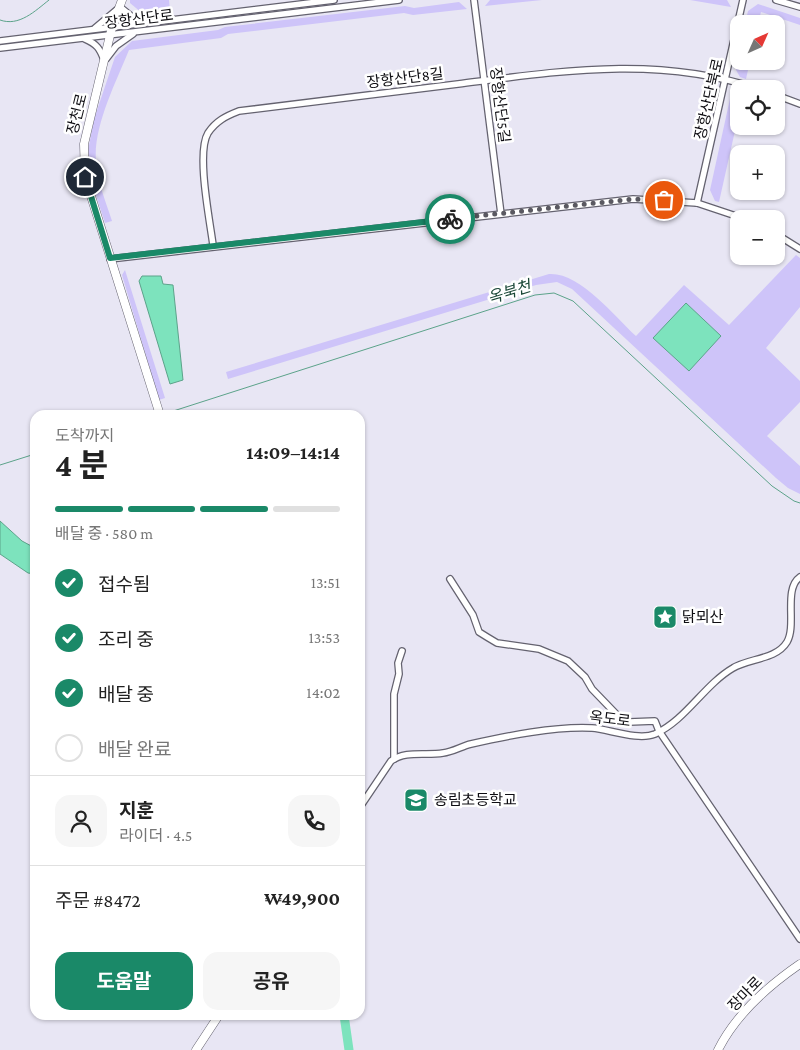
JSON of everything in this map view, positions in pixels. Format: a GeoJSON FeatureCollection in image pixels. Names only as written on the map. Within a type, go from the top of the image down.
{"type":"FeatureCollection","features":[{"type":"Feature","properties":{"kind":"main road","name":"장천로"},"geometry":{"type":"LineString","coordinates":[[121,3],[111,31],[84,144],[83,160],[85,177],[158,410]]}},
{"type":"Feature","properties":{"kind":"main road","name":"장마로"},"geometry":{"type":"LineString","coordinates":[[718,1050],[745,1011],[761,994],[800,964]]}},
{"type":"Feature","properties":{"kind":"main road"},"geometry":{"type":"LineString","coordinates":[[196,1050],[217,1020]]}},
{"type":"Feature","properties":{"kind":"street","name":"장항산단로"},"geometry":{"type":"LineString","coordinates":[[0,48],[83,38],[140,24],[334,0]]}},
{"type":"Feature","properties":{"kind":"street","name":"장항산단로"},"geometry":{"type":"LineString","coordinates":[[0,41],[93,30],[139,32],[399,0]]}},
{"type":"Feature","properties":{"kind":"street","name":"장항산단5길"},"geometry":{"type":"LineString","coordinates":[[474,0],[500,214]]}},
{"type":"Feature","properties":{"kind":"street","name":"장항산단북로"},"geometry":{"type":"LineString","coordinates":[[698,203],[743,0]]}},
{"type":"Feature","properties":{"kind":"street"},"geometry":{"type":"LineString","coordinates":[[776,0],[800,7]]}},
{"type":"Feature","properties":{"kind":"street"},"geometry":{"type":"LineString","coordinates":[[93,30],[121,3],[140,24]]}},
{"type":"Feature","properties":{"kind":"street"},"geometry":{"type":"LineString","coordinates":[[104,61],[126,37],[139,32]]}},
{"type":"Feature","properties":{"kind":"street"},"geometry":{"type":"LineString","coordinates":[[83,38],[94,42],[101,49],[104,61]]}},
{"type":"Feature","properties":{"kind":"street","name":"장항산단8길"},"geometry":{"type":"LineString","coordinates":[[213,246],[204,174],[203,148],[207,135],[226,116],[239,111],[593,68],[630,67],[674,70],[730,81]]}},
{"type":"Feature","properties":{"kind":"street"},"geometry":{"type":"LineString","coordinates":[[785,98],[800,104]]}},
{"type":"Feature","properties":{"kind":"street"},"geometry":{"type":"LineString","coordinates":[[110,258],[633,199],[698,203],[730,214]]}},
{"type":"Feature","properties":{"kind":"street"},"geometry":{"type":"LineString","coordinates":[[785,240],[800,249]]}},
{"type":"Feature","properties":{"kind":"street"},"geometry":{"type":"LineString","coordinates":[[659,731],[733,668],[772,654],[782,648],[791,631],[793,591],[795,582],[800,577]]}},
{"type":"Feature","properties":{"kind":"street"},"geometry":{"type":"LineString","coordinates":[[450,579],[473,615],[479,632],[497,643],[538,649],[568,661],[585,677],[592,689],[619,717],[629,722],[655,721],[659,731],[800,939]]}},
{"type":"Feature","properties":{"kind":"street"},"geometry":{"type":"LineString","coordinates":[[365,800],[394,759],[394,694],[399,674],[398,663],[402,651]]}},
{"type":"Feature","properties":{"kind":"street","name":"옥도로"},"geometry":{"type":"LineString","coordinates":[[394,759],[398,756],[442,753],[469,744],[547,731],[593,728],[616,734],[653,735],[659,731]]}},
{"type":"Feature","properties":{"kind":"shaded area"},"geometry":{"type":"Polygon","coordinates":[[[130,0],[169,0],[170,10],[142,13],[130,3],[130,0]]]}},
{"type":"Feature","properties":{"kind":"shaded area"},"geometry":{"type":"Polygon","coordinates":[[[490,0],[542,0],[485,6],[490,0]]]}},
{"type":"Feature","properties":{"kind":"shaded area"},"geometry":{"type":"Polygon","coordinates":[[[690,0],[727,0],[731,7],[690,0]]]}},
{"type":"Feature","properties":{"kind":"shaded area"},"geometry":{"type":"Polygon","coordinates":[[[459,2],[467,9],[413,15],[404,13],[228,34],[221,38],[129,50],[106,105],[96,148],[98,176],[112,221],[105,223],[89,174],[87,156],[94,119],[115,57],[132,41],[218,30],[225,27],[405,6],[414,8],[459,2]]]}},
{"type":"Feature","properties":{"kind":"shaded area"},"geometry":{"type":"Polygon","coordinates":[[[758,4],[800,18],[800,25],[785,20],[785,15],[770,15],[761,12],[760,15],[747,15],[748,11],[758,4]]]}},
{"type":"Feature","properties":{"kind":"shaded area"},"geometry":{"type":"Polygon","coordinates":[[[736,70],[748,70],[746,79],[740,77],[736,70]]]}},
{"type":"Feature","properties":{"kind":"shaded area"},"geometry":{"type":"Polygon","coordinates":[[[730,99],[730,135],[734,135],[732,145],[730,145],[730,153],[719,202],[715,201],[710,190],[730,99]]]}},
{"type":"Feature","properties":{"kind":"shaded area"},"geometry":{"type":"Polygon","coordinates":[[[796,255],[800,258],[800,307],[766,348],[800,381],[800,402],[767,436],[800,466],[800,494],[788,488],[776,478],[572,289],[557,282],[536,285],[228,379],[226,372],[549,274],[561,275],[584,287],[636,336],[684,285],[729,325],[796,255]]]}},
{"type":"Feature","properties":{"kind":"shaded area"},"geometry":{"type":"Polygon","coordinates":[[[125,270],[165,398],[159,400],[122,275],[125,270]]]}},
{"type":"Feature","properties":{"kind":"shaded area"},"geometry":{"type":"Polygon","coordinates":[[[142,276],[161,276],[163,284],[173,285],[183,380],[170,384],[139,281],[142,276]]]}},
{"type":"Feature","properties":{"kind":"shaded area"},"geometry":{"type":"Polygon","coordinates":[[[686,303],[721,336],[689,371],[653,338],[686,303]]]}},
{"type":"Feature","properties":{"kind":"shaded area"},"geometry":{"type":"Polygon","coordinates":[[[0,521],[22,541],[30,545],[30,573],[28,573],[0,554],[0,521]]]}},
{"type":"Feature","properties":{"kind":"waterway"},"geometry":{"type":"LineString","coordinates":[[0,20],[7,22],[20,20],[49,0]]}},
{"type":"Feature","properties":{"kind":"waterway","name":"옥북천"},"geometry":{"type":"LineString","coordinates":[[176,410],[535,295],[554,293],[573,301],[772,486],[800,503]]}},
{"type":"Feature","properties":{"kind":"waterway","name":"옥북천"},"geometry":{"type":"LineString","coordinates":[[0,465],[30,456]]}},
{"type":"Feature","properties":{"kind":"waterway"},"geometry":{"type":"LineString","coordinates":[[345,1020],[349,1050]]}},
{"type":"Feature","properties":{"kind":"way so far"},"geometry":{"type":"LineString","coordinates":[[450,219],[633,199],[664,200]]}},
{"type":"Feature","properties":{"kind":"place","name":"닭뫼산"},"geometry":{"type":"Point","coordinates":[665,617]}},
{"type":"Feature","properties":{"kind":"place","name":"송림초등학교"},"geometry":{"type":"Point","coordinates":[416,800]}},
{"type":"Feature","properties":{"kind":"route"},"geometry":{"type":"LineString","coordinates":[[85,177],[110,258],[450,219]]}}]}
